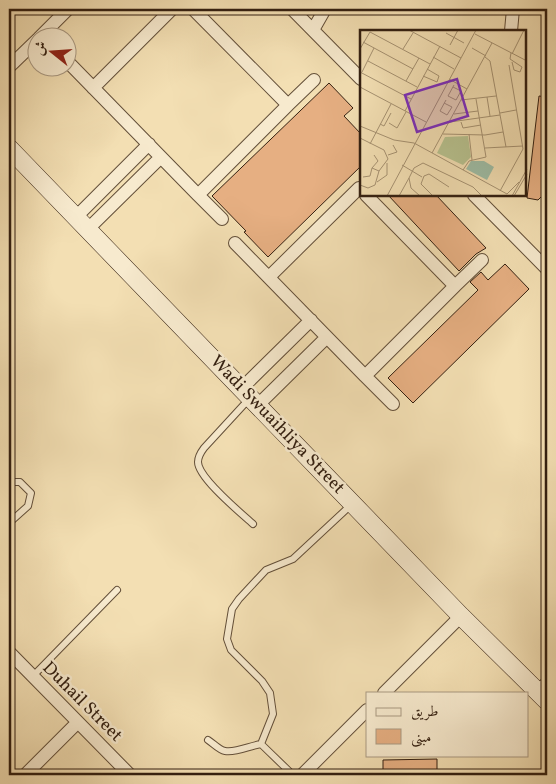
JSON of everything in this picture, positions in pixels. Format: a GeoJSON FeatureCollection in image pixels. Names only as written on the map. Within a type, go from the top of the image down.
{"type":"FeatureCollection","features":[{"type":"Feature","properties":{"kind":"street"},"geometry":{"type":"LineString","coordinates":[[48,28],[68,9]]}},
{"type":"Feature","properties":{"kind":"street"},"geometry":{"type":"LineString","coordinates":[[93,88],[172,9]]}},
{"type":"Feature","properties":{"kind":"street"},"geometry":{"type":"LineString","coordinates":[[192,9],[288,106]]}},
{"type":"Feature","properties":{"kind":"street"},"geometry":{"type":"LineString","coordinates":[[292,9],[360,78]]}},
{"type":"Feature","properties":{"kind":"street"},"geometry":{"type":"LineString","coordinates":[[313,30],[325,9]]}},
{"type":"Feature","properties":{"kind":"street"},"geometry":{"type":"LineString","coordinates":[[511,30],[513,9]]}},
{"type":"Feature","properties":{"kind":"street"},"geometry":{"type":"LineString","coordinates":[[9,67],[28,48]]}},
{"type":"Feature","properties":{"kind":"street"},"geometry":{"type":"LineString","coordinates":[[78,72],[222,219]]}},
{"type":"Feature","properties":{"kind":"street"},"geometry":{"type":"LineString","coordinates":[[198,195],[314,80]]}},
{"type":"Feature","properties":{"kind":"street"},"geometry":{"type":"LineString","coordinates":[[82,223],[149,144]]}},
{"type":"Feature","properties":{"kind":"street","name":"Wadi Swuaihliya Street"},"geometry":{"type":"LineString","coordinates":[[9,148],[461,616],[543,690]]}},
{"type":"Feature","properties":{"kind":"street"},"geometry":{"type":"LineString","coordinates":[[82,223],[161,157]]}},
{"type":"Feature","properties":{"kind":"street"},"geometry":{"type":"LineString","coordinates":[[269,277],[360,192]]}},
{"type":"Feature","properties":{"kind":"street"},"geometry":{"type":"LineString","coordinates":[[368,196],[455,286]]}},
{"type":"Feature","properties":{"kind":"street"},"geometry":{"type":"LineString","coordinates":[[475,196],[547,269]]}},
{"type":"Feature","properties":{"kind":"street"},"geometry":{"type":"LineString","coordinates":[[235,243],[393,404]]}},
{"type":"Feature","properties":{"kind":"street"},"geometry":{"type":"LineString","coordinates":[[365,376],[482,260]]}},
{"type":"Feature","properties":{"kind":"street"},"geometry":{"type":"LineString","coordinates":[[251,397],[311,320]]}},
{"type":"Feature","properties":{"kind":"street"},"geometry":{"type":"LineString","coordinates":[[251,397],[327,337]]}},
{"type":"Feature","properties":{"kind":"street"},"geometry":{"type":"LineString","coordinates":[[385,692],[461,616]]}},
{"type":"Feature","properties":{"kind":"street","name":"Duhail Street"},"geometry":{"type":"LineString","coordinates":[[9,652],[130,775]]}},
{"type":"Feature","properties":{"kind":"street"},"geometry":{"type":"LineString","coordinates":[[302,775],[366,711]]}},
{"type":"Feature","properties":{"kind":"street"},"geometry":{"type":"LineString","coordinates":[[25,775],[78,722]]}},
{"type":"Feature","properties":{"kind":"lane"},"geometry":{"type":"LineString","coordinates":[[251,397],[204,448],[198,463],[208,482],[253,524]]}},
{"type":"Feature","properties":{"kind":"lane"},"geometry":{"type":"LineString","coordinates":[[9,486],[14,482],[20,482],[31,493],[28,506],[9,523]]}},
{"type":"Feature","properties":{"kind":"lane"},"geometry":{"type":"LineString","coordinates":[[261,744],[273,714],[270,693],[262,681],[231,650],[227,639],[232,609],[238,598],[266,570],[293,559],[353,503]]}},
{"type":"Feature","properties":{"kind":"lane"},"geometry":{"type":"LineString","coordinates":[[33,676],[117,590]]}},
{"type":"Feature","properties":{"kind":"lane"},"geometry":{"type":"LineString","coordinates":[[208,740],[223,751],[236,751],[247,746],[261,744]]}},
{"type":"Feature","properties":{"kind":"lane"},"geometry":{"type":"LineString","coordinates":[[261,744],[294,775]]}},
{"type":"Feature","properties":{"kind":"building"},"geometry":{"type":"Polygon","coordinates":[[[329,83],[353,108],[344,116],[360,133],[360,167],[268,257],[212,196],[329,83]]]}},
{"type":"Feature","properties":{"kind":"building"},"geometry":{"type":"Polygon","coordinates":[[[539,96],[547,97],[547,191],[538,200],[527,198],[539,96]]]}},
{"type":"Feature","properties":{"kind":"building"},"geometry":{"type":"Polygon","coordinates":[[[389,196],[437,196],[486,248],[476,254],[459,271],[389,196]]]}},
{"type":"Feature","properties":{"kind":"building"},"geometry":{"type":"Polygon","coordinates":[[[505,264],[529,289],[413,403],[388,378],[478,290],[470,282],[481,272],[488,280],[505,264]]]}},
{"type":"Feature","properties":{"kind":"building"},"geometry":{"type":"Polygon","coordinates":[[[437,759],[437,775],[383,775],[383,760],[437,759]]]}}]}
